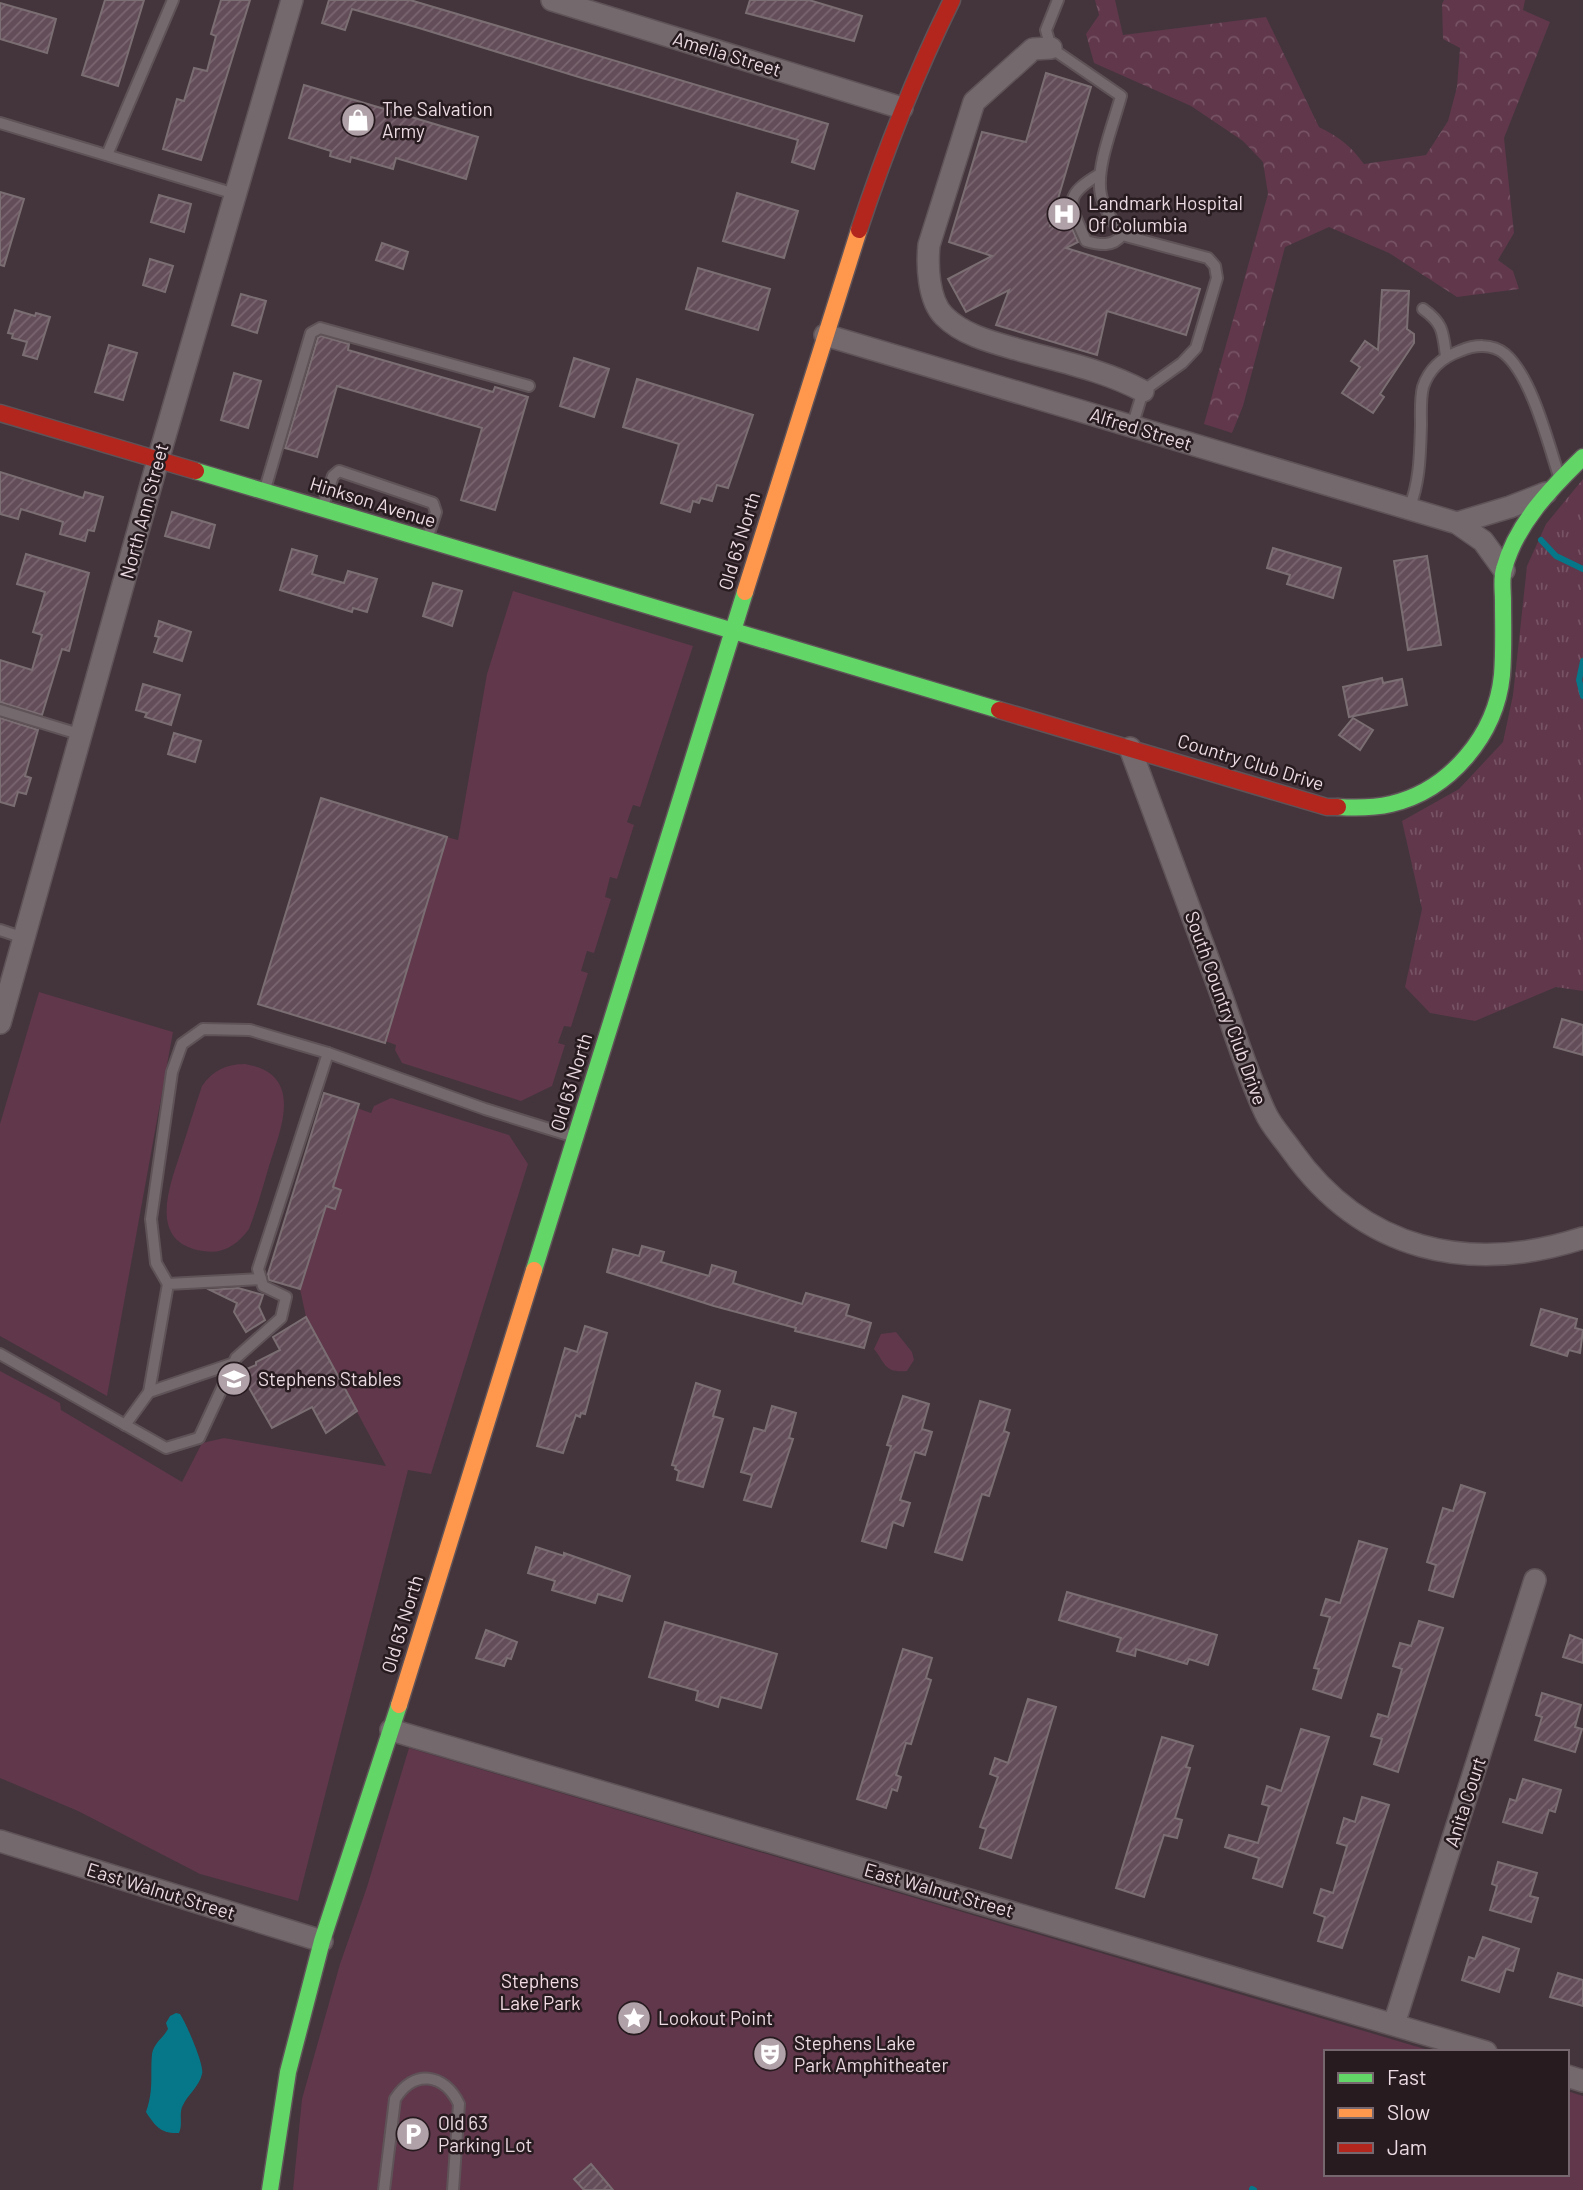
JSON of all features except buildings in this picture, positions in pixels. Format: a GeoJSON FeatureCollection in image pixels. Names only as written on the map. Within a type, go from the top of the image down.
{"type":"FeatureCollection","features":[{"type":"Feature","properties":{"kind":"main road","name":"Old 63 North"},"geometry":{"type":"LineString","coordinates":[[270,2190],[288,2072],[323,1941],[883,155],[952,0]]}},
{"type":"Feature","properties":{"kind":"main road","name":"Hinkson Avenue"},"geometry":{"type":"LineString","coordinates":[[0,413],[734,631]]}},
{"type":"Feature","properties":{"kind":"main road","name":"Country Club Drive"},"geometry":{"type":"LineString","coordinates":[[734,631],[1326,807],[1362,808],[1399,801],[1430,785],[1464,761],[1485,735],[1496,710],[1502,678],[1504,570],[1522,530],[1553,486],[1583,457]]}},
{"type":"Feature","properties":{"kind":"street","name":"North Ann Street"},"geometry":{"type":"LineString","coordinates":[[0,1023],[158,460],[292,0]]}},
{"type":"Feature","properties":{"kind":"street","name":"Amelia Street"},"geometry":{"type":"LineString","coordinates":[[552,0],[902,108]]}},
{"type":"Feature","properties":{"kind":"street"},"geometry":{"type":"LineString","coordinates":[[1051,48],[1033,49],[974,102],[929,245],[927,269],[933,294],[942,315],[969,334],[1104,374],[1143,391]]}},
{"type":"Feature","properties":{"kind":"street","name":"Alfred Street"},"geometry":{"type":"LineString","coordinates":[[825,334],[1457,523],[1483,541],[1504,570]]}},
{"type":"Feature","properties":{"kind":"street"},"geometry":{"type":"LineString","coordinates":[[1457,523],[1510,507],[1553,486]]}},
{"type":"Feature","properties":{"kind":"street","name":"South Country Club Drive"},"geometry":{"type":"LineString","coordinates":[[1130,748],[1265,1114],[1306,1171],[1329,1195],[1355,1216],[1417,1245],[1455,1255],[1501,1255],[1538,1250],[1583,1238]]}},
{"type":"Feature","properties":{"kind":"street","name":"Anita Court"},"geometry":{"type":"LineString","coordinates":[[1394,2024],[1535,1580]]}},
{"type":"Feature","properties":{"kind":"street","name":"East Walnut Street"},"geometry":{"type":"LineString","coordinates":[[391,1730],[1479,2050]]}},
{"type":"Feature","properties":{"kind":"street","name":"East Walnut Street"},"geometry":{"type":"LineString","coordinates":[[0,1841],[323,1941]]}},
{"type":"Feature","properties":{"kind":"lane"},"geometry":{"type":"LineString","coordinates":[[107,155],[173,0]]}},
{"type":"Feature","properties":{"kind":"lane"},"geometry":{"type":"LineString","coordinates":[[1058,0],[1046,30],[1051,48],[1121,96],[1100,174],[1101,195],[1111,218],[1122,235],[1208,258],[1215,266],[1217,278],[1196,348],[1182,363],[1143,391],[1132,427]]}},
{"type":"Feature","properties":{"kind":"lane"},"geometry":{"type":"LineString","coordinates":[[0,123],[235,194]]}},
{"type":"Feature","properties":{"kind":"lane"},"geometry":{"type":"LineString","coordinates":[[1100,174],[1078,188],[1071,207],[1086,241],[1099,245],[1113,243],[1122,235]]}},
{"type":"Feature","properties":{"kind":"lane"},"geometry":{"type":"LineString","coordinates":[[1423,309],[1437,319],[1443,333],[1446,356]]}},
{"type":"Feature","properties":{"kind":"lane"},"geometry":{"type":"LineString","coordinates":[[264,492],[311,333],[320,328],[529,386]]}},
{"type":"Feature","properties":{"kind":"lane"},"geometry":{"type":"LineString","coordinates":[[1409,509],[1417,487],[1424,386],[1434,368],[1446,356],[1474,345],[1492,348],[1505,354],[1524,378],[1540,418],[1553,486]]}},
{"type":"Feature","properties":{"kind":"lane"},"geometry":{"type":"LineString","coordinates":[[323,509],[333,476],[339,471],[433,503],[436,512],[427,540]]}},
{"type":"Feature","properties":{"kind":"lane"},"geometry":{"type":"LineString","coordinates":[[0,710],[82,735]]}},
{"type":"Feature","properties":{"kind":"lane"},"geometry":{"type":"LineString","coordinates":[[0,930],[24,938]]}},
{"type":"Feature","properties":{"kind":"lane"},"geometry":{"type":"LineString","coordinates":[[125,1425],[149,1392],[168,1284],[156,1263],[151,1219],[173,1072],[182,1044],[203,1029],[250,1030],[328,1053],[485,1109],[576,1137]]}},
{"type":"Feature","properties":{"kind":"lane"},"geometry":{"type":"LineString","coordinates":[[0,1354],[166,1448],[199,1438],[236,1358],[281,1318],[286,1297],[263,1286],[258,1269],[328,1053]]}},
{"type":"Feature","properties":{"kind":"lane"},"geometry":{"type":"LineString","coordinates":[[168,1284],[261,1279]]}},
{"type":"Feature","properties":{"kind":"lane"},"geometry":{"type":"LineString","coordinates":[[149,1392],[234,1363]]}},
{"type":"Feature","properties":{"kind":"lane"},"geometry":{"type":"LineString","coordinates":[[384,2190],[395,2099],[401,2090],[413,2081],[427,2078],[441,2082],[453,2091],[459,2104],[453,2190]]}},
{"type":"Feature","properties":{"kind":"green space"},"geometry":{"type":"Polygon","coordinates":[[[1095,0],[1115,0],[1123,35],[1266,17],[1319,127],[1344,142],[1364,164],[1426,155],[1448,121],[1457,87],[1460,48],[1443,39],[1444,0],[1525,0],[1523,10],[1550,22],[1504,138],[1514,233],[1498,260],[1513,271],[1519,289],[1457,297],[1389,253],[1329,227],[1285,247],[1243,406],[1232,433],[1204,424],[1268,194],[1263,162],[1243,141],[1191,106],[1094,63],[1086,34],[1099,15],[1095,0]]]}},
{"type":"Feature","properties":{"kind":"green space"},"geometry":{"type":"Polygon","coordinates":[[[1583,479],[1583,991],[1556,987],[1475,1021],[1430,1013],[1405,987],[1422,909],[1402,821],[1459,789],[1503,742],[1513,695],[1527,566],[1546,524],[1583,479]]]}},
{"type":"Feature","properties":{"kind":"green space"},"geometry":{"type":"Polygon","coordinates":[[[513,591],[693,646],[640,807],[633,805],[627,822],[634,825],[617,879],[610,877],[605,897],[611,899],[594,953],[587,951],[581,971],[588,973],[571,1027],[564,1026],[558,1043],[565,1045],[552,1086],[521,1101],[402,1063],[395,1050],[396,1045],[385,1041],[447,837],[458,840],[487,674],[513,591]]]}},
{"type":"Feature","properties":{"kind":"green space"},"geometry":{"type":"Polygon","coordinates":[[[39,992],[173,1032],[107,1396],[0,1336],[0,1124],[39,992]]]}},
{"type":"Feature","properties":{"kind":"green space"},"geometry":{"type":"Polygon","coordinates":[[[245,1064],[264,1070],[276,1079],[282,1091],[284,1105],[279,1135],[249,1229],[240,1239],[223,1250],[203,1251],[185,1245],[174,1236],[168,1224],[167,1209],[172,1178],[202,1086],[221,1069],[245,1064]]]}},
{"type":"Feature","properties":{"kind":"green space"},"geometry":{"type":"Polygon","coordinates":[[[391,1098],[509,1135],[528,1164],[431,1474],[408,1470],[298,1901],[200,1874],[78,1811],[0,1778],[0,1371],[60,1403],[61,1410],[182,1482],[202,1443],[224,1438],[386,1466],[306,1317],[300,1289],[326,1206],[335,1209],[333,1187],[357,1108],[371,1113],[374,1106],[391,1098]]]}},
{"type":"Feature","properties":{"kind":"green space"},"geometry":{"type":"Polygon","coordinates":[[[896,1332],[912,1352],[914,1360],[907,1371],[890,1369],[874,1349],[881,1334],[896,1332]]]}},
{"type":"Feature","properties":{"kind":"green space","name":"Stephens Lake Park"},"geometry":{"type":"Polygon","coordinates":[[[409,1748],[1428,2050],[1324,2050],[1324,2176],[1569,2176],[1569,2092],[1583,2096],[1583,2190],[293,2190],[302,2099],[340,1964],[367,1887],[409,1748]]]}},
{"type":"Feature","properties":{"kind":"water"},"geometry":{"type":"Polygon","coordinates":[[[180,2014],[186,2026],[202,2069],[198,2083],[182,2107],[179,2133],[159,2128],[146,2112],[151,2089],[153,2050],[168,2029],[166,2023],[170,2016],[180,2014]]]}},
{"type":"Feature","properties":{"kind":"waterway"},"geometry":{"type":"LineString","coordinates":[[1541,540],[1556,556],[1583,569]]}},
{"type":"Feature","properties":{"kind":"waterway"},"geometry":{"type":"LineString","coordinates":[[1583,661],[1579,680],[1583,696]]}},
{"type":"Feature","properties":{"kind":"traffic: fast"},"geometry":{"type":"LineString","coordinates":[[1338,807],[1378,806],[1412,797],[1450,773],[1480,738],[1498,697],[1502,675],[1504,569],[1526,522],[1559,481],[1583,457]]}},
{"type":"Feature","properties":{"kind":"traffic: fast"},"geometry":{"type":"LineString","coordinates":[[196,471],[999,710]]}},
{"type":"Feature","properties":{"kind":"traffic: fast"},"geometry":{"type":"LineString","coordinates":[[534,1270],[745,592]]}},
{"type":"Feature","properties":{"kind":"traffic: fast"},"geometry":{"type":"LineString","coordinates":[[270,2190],[288,2072],[322,1941],[399,1705]]}},
{"type":"Feature","properties":{"kind":"traffic: slow"},"geometry":{"type":"LineString","coordinates":[[745,592],[859,230]]}},
{"type":"Feature","properties":{"kind":"traffic: slow"},"geometry":{"type":"LineString","coordinates":[[399,1705],[534,1270]]}},
{"type":"Feature","properties":{"kind":"traffic: jam"},"geometry":{"type":"LineString","coordinates":[[859,230],[901,114],[952,0]]}},
{"type":"Feature","properties":{"kind":"traffic: jam"},"geometry":{"type":"LineString","coordinates":[[0,413],[196,471]]}},
{"type":"Feature","properties":{"kind":"traffic: jam"},"geometry":{"type":"LineString","coordinates":[[999,710],[1327,807],[1338,807]]}},
{"type":"Feature","properties":{"kind":"place","name":"The Salvation Army"},"geometry":{"type":"Point","coordinates":[358,120]}},
{"type":"Feature","properties":{"kind":"place","name":"Landmark Hospital Of Columbia"},"geometry":{"type":"Point","coordinates":[1064,214]}},
{"type":"Feature","properties":{"kind":"place","name":"Stephens Stables"},"geometry":{"type":"Point","coordinates":[234,1379]}},
{"type":"Feature","properties":{"kind":"place","name":"Lookout Point"},"geometry":{"type":"Point","coordinates":[634,2018]}},
{"type":"Feature","properties":{"kind":"place","name":"Stephens Lake Park Amphitheater"},"geometry":{"type":"Point","coordinates":[770,2054]}},
{"type":"Feature","properties":{"kind":"place","name":"Old 63 Parking Lot"},"geometry":{"type":"Point","coordinates":[413,2134]}}]}
